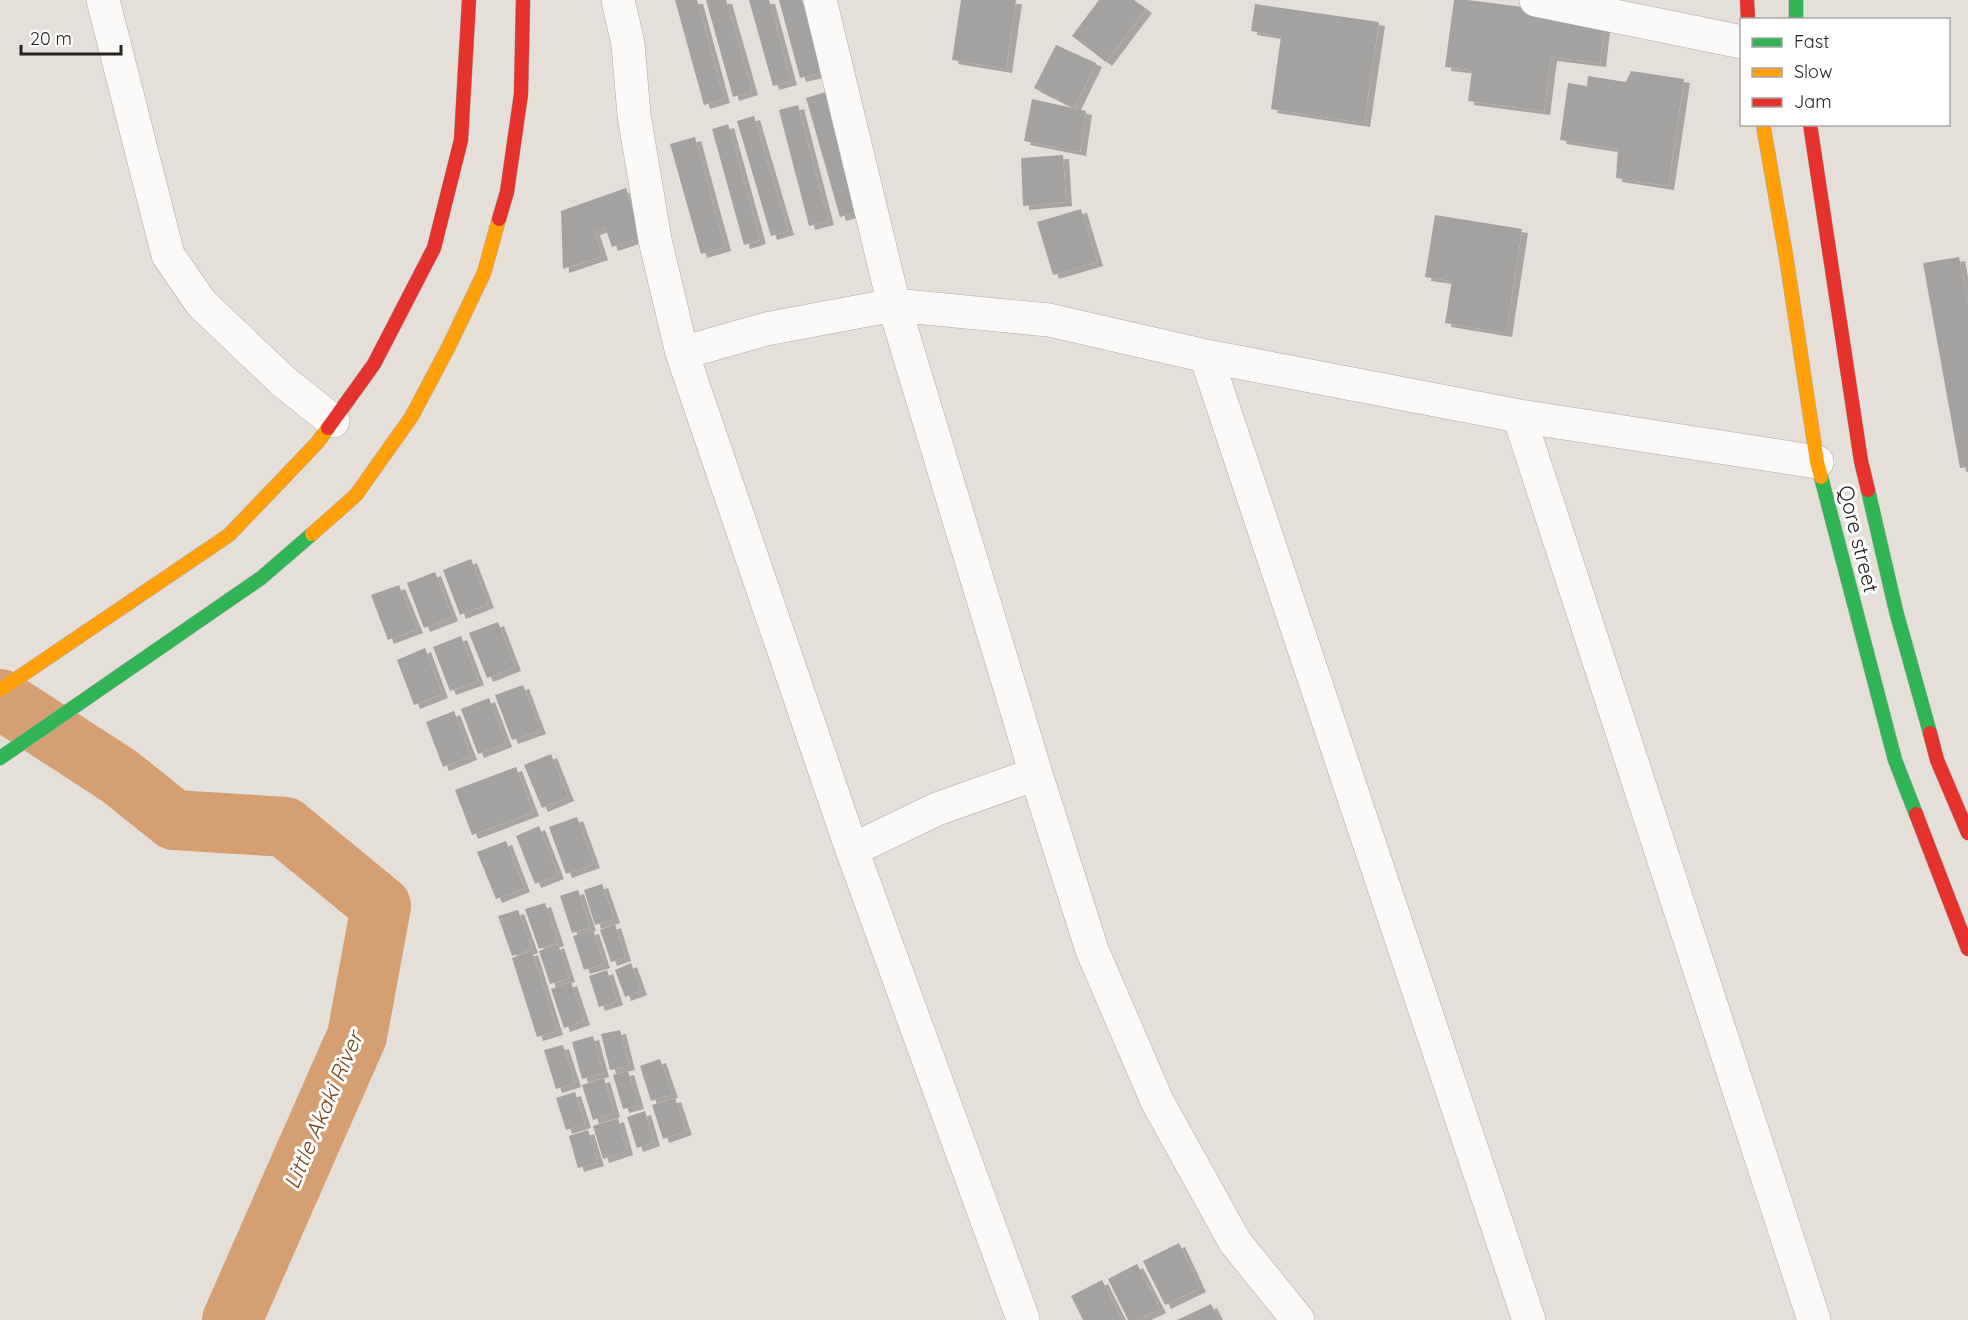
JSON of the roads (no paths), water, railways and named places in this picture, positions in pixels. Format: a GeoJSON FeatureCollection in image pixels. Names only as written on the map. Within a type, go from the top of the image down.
{"type":"FeatureCollection","features":[{"type":"Feature","properties":{"kind":"main road"},"geometry":{"type":"LineString","coordinates":[[0,690],[229,535],[317,443],[374,364],[434,248],[460,140],[469,0]]}},
{"type":"Feature","properties":{"kind":"main road"},"geometry":{"type":"LineString","coordinates":[[0,758],[261,578],[356,495],[412,416],[484,273],[507,192],[521,94],[523,0]]}},
{"type":"Feature","properties":{"kind":"main road"},"geometry":{"type":"LineString","coordinates":[[1747,0],[1748,18]]}},
{"type":"Feature","properties":{"kind":"main road"},"geometry":{"type":"LineString","coordinates":[[1796,0],[1796,18]]}},
{"type":"Feature","properties":{"kind":"main road","name":"Qore street"},"geometry":{"type":"LineString","coordinates":[[1763,126],[1786,256],[1817,462],[1895,760],[1968,949]]}},
{"type":"Feature","properties":{"kind":"main road","name":"Qore street"},"geometry":{"type":"LineString","coordinates":[[1810,126],[1861,461],[1896,611],[1937,760],[1968,833]]}},
{"type":"Feature","properties":{"kind":"street"},"geometry":{"type":"LineString","coordinates":[[103,0],[168,255],[201,303],[285,382],[333,421]]}},
{"type":"Feature","properties":{"kind":"street"},"geometry":{"type":"LineString","coordinates":[[618,0],[628,45],[634,115],[655,240],[682,353],[852,850],[1023,1319]]}},
{"type":"Feature","properties":{"kind":"street"},"geometry":{"type":"LineString","coordinates":[[820,0],[894,305],[1036,774],[1092,950],[1157,1101],[1235,1242],[1298,1320]]}},
{"type":"Feature","properties":{"kind":"street"},"geometry":{"type":"LineString","coordinates":[[1536,0],[1740,42]]}},
{"type":"Feature","properties":{"kind":"street"},"geometry":{"type":"LineString","coordinates":[[682,353],[766,329],[894,305],[1049,320],[1206,356],[1519,416],[1817,462]]}},
{"type":"Feature","properties":{"kind":"street"},"geometry":{"type":"LineString","coordinates":[[1206,356],[1529,1320]]}},
{"type":"Feature","properties":{"kind":"street"},"geometry":{"type":"LineString","coordinates":[[1519,416],[1814,1320]]}},
{"type":"Feature","properties":{"kind":"street"},"geometry":{"type":"LineString","coordinates":[[852,850],[937,809],[1036,774]]}},
{"type":"Feature","properties":{"kind":"waterway","name":"Little Akaki River"},"geometry":{"type":"LineString","coordinates":[[0,699],[119,776],[174,820],[285,827],[381,906],[357,1036],[232,1320]]}}]}
